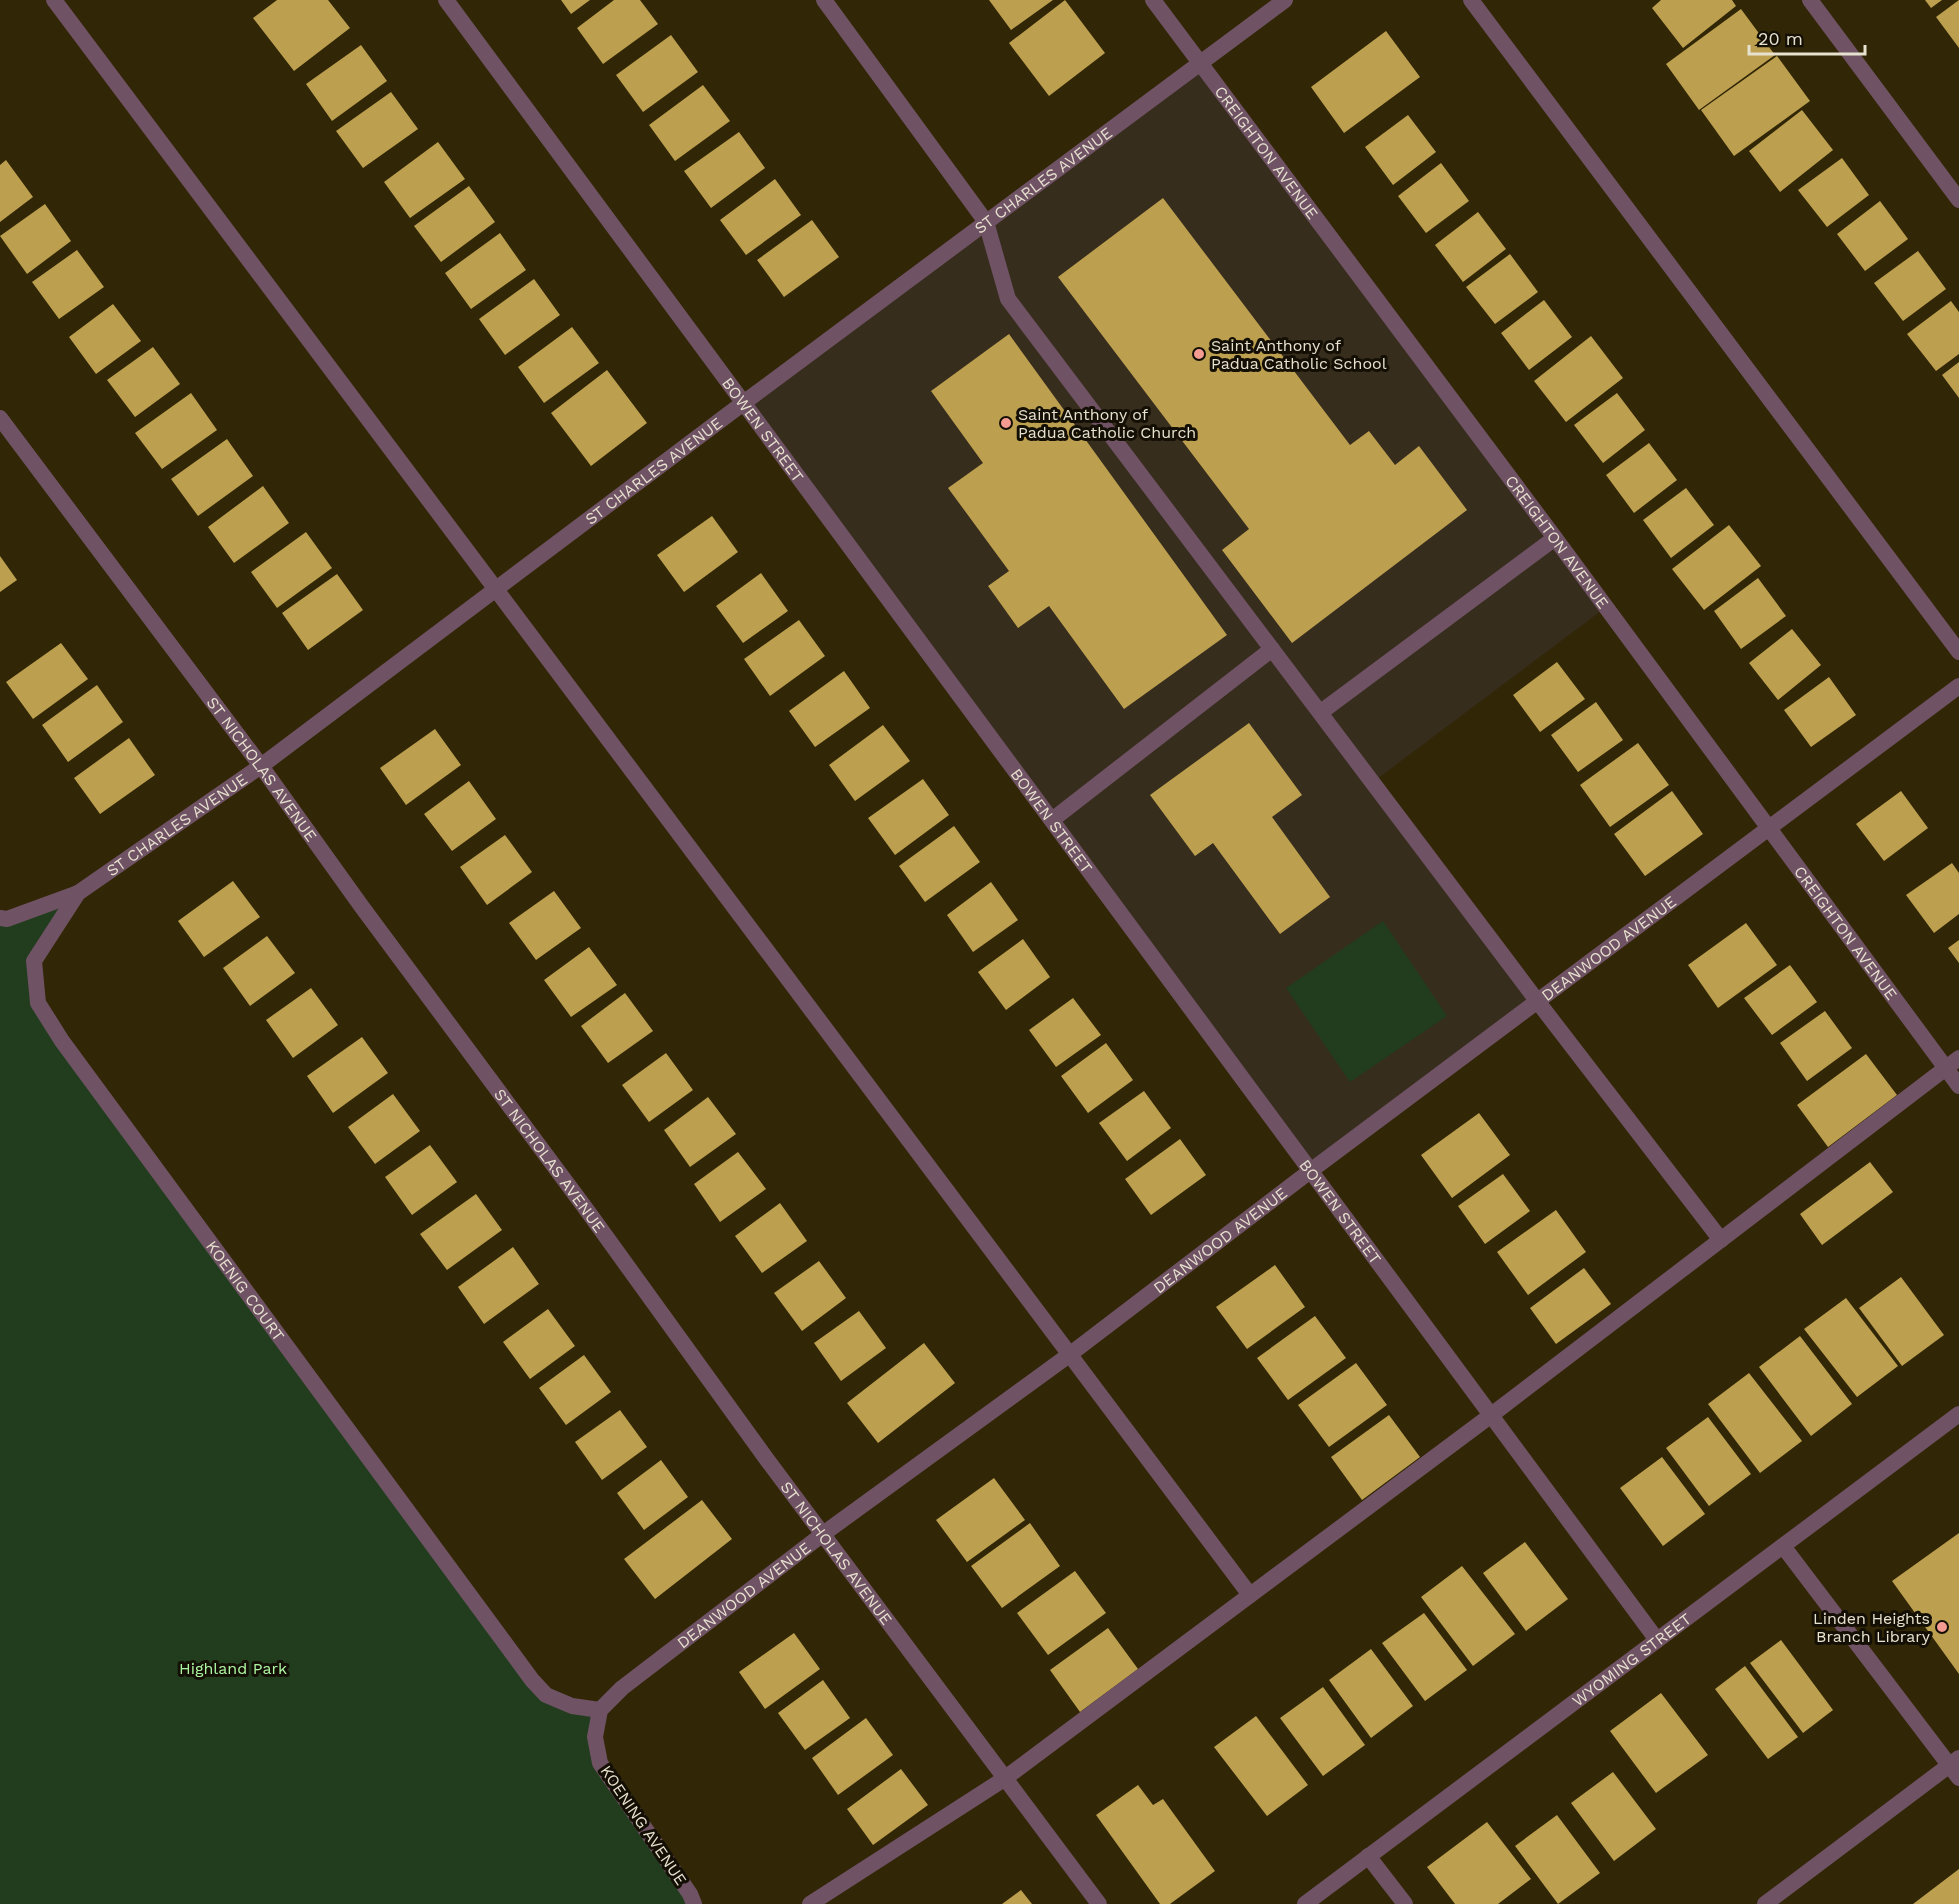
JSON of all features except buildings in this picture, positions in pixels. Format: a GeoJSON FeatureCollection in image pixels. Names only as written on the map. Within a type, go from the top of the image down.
{"type":"FeatureCollection","features":[{"type":"Feature","properties":{"kind":"street"},"geometry":{"type":"LineString","coordinates":[[54,0],[1250,1595]]}},
{"type":"Feature","properties":{"kind":"street","name":"BOWEN STREET"},"geometry":{"type":"LineString","coordinates":[[446,0],[1657,1641]]}},
{"type":"Feature","properties":{"kind":"street"},"geometry":{"type":"LineString","coordinates":[[824,0],[986,222],[1008,298],[1538,1002],[1721,1240]]}},
{"type":"Feature","properties":{"kind":"street","name":"CREIGHTON AVENUE"},"geometry":{"type":"LineString","coordinates":[[1153,0],[1263,145],[1769,829],[1952,1064],[1959,1086]]}},
{"type":"Feature","properties":{"kind":"street","name":"ST CHARLES AVENUE"},"geometry":{"type":"LineString","coordinates":[[78,893],[261,766],[1285,0]]}},
{"type":"Feature","properties":{"kind":"street"},"geometry":{"type":"LineString","coordinates":[[1471,0],[1959,652]]}},
{"type":"Feature","properties":{"kind":"street"},"geometry":{"type":"LineString","coordinates":[[1810,0],[1959,200]]}},
{"type":"Feature","properties":{"kind":"street","name":"ST NICHOLAS AVENUE"},"geometry":{"type":"LineString","coordinates":[[0,418],[261,766],[362,907],[589,1212],[761,1451],[1099,1904]]}},
{"type":"Feature","properties":{"kind":"street"},"geometry":{"type":"LineString","coordinates":[[1321,712],[1555,538]]}},
{"type":"Feature","properties":{"kind":"street"},"geometry":{"type":"LineString","coordinates":[[1052,820],[1272,649]]}},
{"type":"Feature","properties":{"kind":"street","name":"DEANWOOD AVENUE"},"geometry":{"type":"LineString","coordinates":[[600,1710],[622,1688],[823,1534],[1069,1354],[1959,686]]}},
{"type":"Feature","properties":{"kind":"street"},"geometry":{"type":"LineString","coordinates":[[0,918],[7,919],[78,893]]}},
{"type":"Feature","properties":{"kind":"street","name":"KOENIG COURT"},"geometry":{"type":"LineString","coordinates":[[78,893],[34,961],[38,1003],[62,1041],[532,1680],[546,1695],[572,1706],[600,1710]]}},
{"type":"Feature","properties":{"kind":"street"},"geometry":{"type":"LineString","coordinates":[[810,1904],[1004,1779],[1490,1416],[1952,1064]]}},
{"type":"Feature","properties":{"kind":"street","name":"WYOMING STREET"},"geometry":{"type":"LineString","coordinates":[[1305,1904],[1959,1414]]}},
{"type":"Feature","properties":{"kind":"street"},"geometry":{"type":"LineString","coordinates":[[1765,1904],[1956,1767],[1783,1546]]}},
{"type":"Feature","properties":{"kind":"street","name":"KOENING AVENUE"},"geometry":{"type":"LineString","coordinates":[[600,1710],[595,1737],[600,1763],[690,1894],[694,1904]]}},
{"type":"Feature","properties":{"kind":"street"},"geometry":{"type":"LineString","coordinates":[[1368,1856],[1405,1904]]}},
{"type":"Feature","properties":{"kind":"shaded area"},"geometry":{"type":"Polygon","coordinates":[[[1200,64],[1605,608],[1373,782],[1538,1002],[1309,1172],[742,404],[1200,64]]]}},
{"type":"Feature","properties":{"kind":"green space","name":"Highland Park"},"geometry":{"type":"Polygon","coordinates":[[[78,893],[34,961],[38,1003],[532,1680],[600,1710],[600,1763],[694,1904],[0,1904],[0,918],[78,893]]]}},
{"type":"Feature","properties":{"kind":"green space"},"geometry":{"type":"Polygon","coordinates":[[[1383,921],[1447,1016],[1350,1082],[1286,988],[1383,921]]]}},
{"type":"Feature","properties":{"kind":"place","name":"Saint Anthony of Padua Catholic School"},"geometry":{"type":"Point","coordinates":[1199,354]}},
{"type":"Feature","properties":{"kind":"place","name":"Saint Anthony of Padua Catholic Church"},"geometry":{"type":"Point","coordinates":[1006,423]}},
{"type":"Feature","properties":{"kind":"place","name":"Linden Heights Branch Library"},"geometry":{"type":"Point","coordinates":[1942,1627]}}]}
